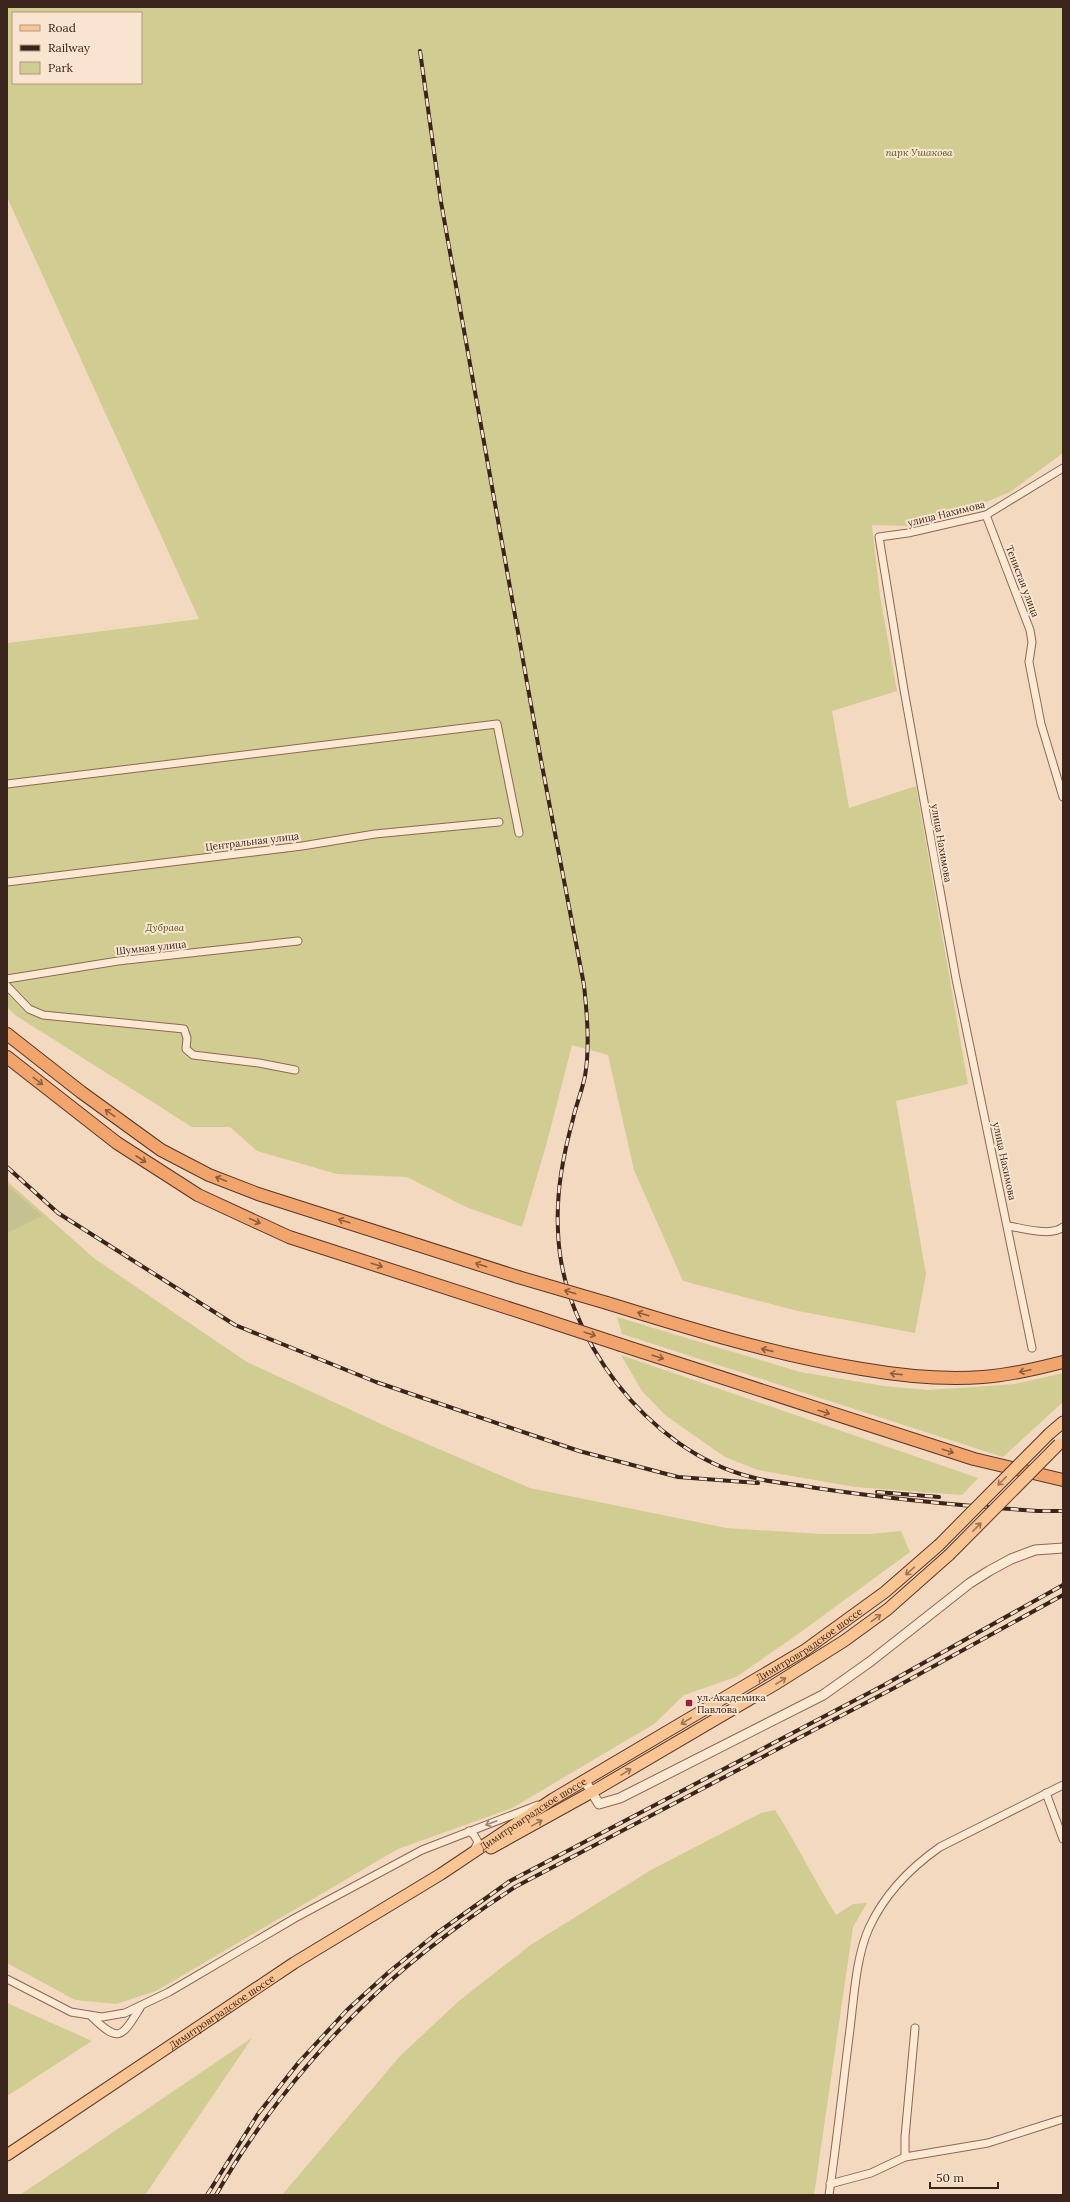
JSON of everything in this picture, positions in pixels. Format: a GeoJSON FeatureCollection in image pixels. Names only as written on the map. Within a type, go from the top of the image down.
{"type":"FeatureCollection","features":[{"type":"Feature","properties":{"kind":"highway"},"geometry":{"type":"LineString","coordinates":[[7,1034],[81,1092],[161,1150],[209,1175],[258,1194],[518,1277],[742,1344],[829,1364],[894,1374],[942,1378],[982,1377],[1021,1372],[1063,1362]]}},
{"type":"Feature","properties":{"kind":"highway"},"geometry":{"type":"LineString","coordinates":[[7,1057],[117,1143],[198,1196],[289,1237],[974,1459],[1063,1480]]}},
{"type":"Feature","properties":{"kind":"main road","name":"Димитровградское шоссе"},"geometry":{"type":"LineString","coordinates":[[7,2155],[294,1963],[440,1874],[553,1799],[805,1650],[885,1592],[939,1545],[1049,1434],[1063,1422]]}},
{"type":"Feature","properties":{"kind":"main road","name":"Димитровградское шоссе"},"geometry":{"type":"LineString","coordinates":[[440,1874],[516,1835],[592,1792],[774,1685],[844,1641],[888,1609],[950,1555],[1061,1442]]}},
{"type":"Feature","properties":{"kind":"street","name":"улица Нахимова"},"geometry":{"type":"LineString","coordinates":[[1032,1348],[956,978],[904,690],[879,537],[908,533],[986,514],[1063,468]]}},
{"type":"Feature","properties":{"kind":"street","name":"Тенистая улица"},"geometry":{"type":"LineString","coordinates":[[986,514],[1030,630],[1032,642],[1029,662],[1041,724],[1063,797]]}},
{"type":"Feature","properties":{"kind":"street"},"geometry":{"type":"LineString","coordinates":[[7,784],[496,724],[519,833]]}},
{"type":"Feature","properties":{"kind":"street","name":"Центральная улица"},"geometry":{"type":"LineString","coordinates":[[7,882],[302,846],[375,834],[499,822]]}},
{"type":"Feature","properties":{"kind":"street","name":"Шумная улица"},"geometry":{"type":"LineString","coordinates":[[7,979],[118,961],[298,941]]}},
{"type":"Feature","properties":{"kind":"street"},"geometry":{"type":"LineString","coordinates":[[7,986],[29,1009],[42,1015],[184,1029],[187,1038],[186,1048],[193,1055],[259,1063],[295,1070]]}},
{"type":"Feature","properties":{"kind":"street"},"geometry":{"type":"LineString","coordinates":[[1008,1226],[1048,1231],[1060,1230],[1063,1227]]}},
{"type":"Feature","properties":{"kind":"street"},"geometry":{"type":"LineString","coordinates":[[585,1781],[599,1804],[620,1798],[801,1707],[852,1675],[970,1582],[989,1571],[1011,1559],[1035,1550],[1063,1548]]}},
{"type":"Feature","properties":{"kind":"street"},"geometry":{"type":"LineString","coordinates":[[829,2195],[858,1970],[869,1928],[891,1891],[900,1880],[925,1858],[940,1847],[1063,1785]]}},
{"type":"Feature","properties":{"kind":"street"},"geometry":{"type":"LineString","coordinates":[[1046,1793],[1063,1839]]}},
{"type":"Feature","properties":{"kind":"street"},"geometry":{"type":"LineString","coordinates":[[7,1979],[71,2012],[92,2017],[113,2016],[140,2008],[296,1918],[422,1850],[553,1799]]}},
{"type":"Feature","properties":{"kind":"street"},"geometry":{"type":"LineString","coordinates":[[469,1831],[474,1835],[478,1842],[472,1853]]}},
{"type":"Feature","properties":{"kind":"street"},"geometry":{"type":"LineString","coordinates":[[92,2017],[107,2031],[114,2034],[121,2033],[140,2008]]}},
{"type":"Feature","properties":{"kind":"street"},"geometry":{"type":"LineString","coordinates":[[905,2157],[905,2137],[915,2028]]}},
{"type":"Feature","properties":{"kind":"street"},"geometry":{"type":"LineString","coordinates":[[830,2184],[871,2173],[905,2157],[988,2143],[1063,2119]]}},
{"type":"Feature","properties":{"kind":"green space"},"geometry":{"type":"Polygon","coordinates":[[[7,7],[1063,7],[1063,453],[1010,492],[959,513],[910,526],[872,525],[880,596],[897,691],[832,711],[849,808],[916,786],[968,1084],[896,1101],[926,1274],[915,1333],[798,1311],[683,1281],[634,1170],[608,1055],[572,1045],[547,1142],[522,1227],[466,1207],[407,1177],[337,1174],[257,1151],[230,1127],[192,1127],[15,1015],[7,1007],[7,643],[199,619],[7,197],[7,7]]]}},
{"type":"Feature","properties":{"kind":"green space"},"geometry":{"type":"Polygon","coordinates":[[[7,1181],[95,1259],[247,1362],[392,1429],[530,1488],[726,1528],[821,1534],[870,1534],[901,1531],[910,1552],[794,1637],[736,1677],[684,1695],[654,1724],[512,1808],[398,1849],[156,1991],[116,2004],[75,2000],[7,1963],[7,1181]]]}},
{"type":"Feature","properties":{"kind":"green space"},"geometry":{"type":"Polygon","coordinates":[[[617,1317],[800,1372],[884,1386],[927,1390],[975,1387],[1015,1384],[1063,1373],[1063,1402],[1003,1457],[622,1334],[617,1317]]]}},
{"type":"Feature","properties":{"kind":"green space"},"geometry":{"type":"Polygon","coordinates":[[[621,1355],[978,1478],[962,1495],[855,1487],[758,1470],[725,1457],[665,1415],[642,1391],[621,1355]]]}},
{"type":"Feature","properties":{"kind":"green space"},"geometry":{"type":"Polygon","coordinates":[[[775,1810],[836,1915],[853,1904],[867,1903],[853,1927],[814,2195],[282,2195],[400,2056],[460,2000],[532,1944],[651,1870],[761,1813],[775,1810]]]}},
{"type":"Feature","properties":{"kind":"green space"},"geometry":{"type":"Polygon","coordinates":[[[7,2003],[92,2041],[7,2096],[7,2003]]]}},
{"type":"Feature","properties":{"kind":"green space"},"geometry":{"type":"Polygon","coordinates":[[[252,2038],[145,2195],[20,2195],[252,2038]]]}},
{"type":"Feature","properties":{"kind":"shaded area"},"geometry":{"type":"Polygon","coordinates":[[[7,1185],[42,1216],[7,1233],[7,1185]]]}},
{"type":"Feature","properties":{"kind":"railway"},"geometry":{"type":"LineString","coordinates":[[420,51],[441,202],[540,755],[584,985],[588,1030],[587,1065],[584,1082],[574,1114],[563,1160],[558,1202],[558,1231],[563,1271],[575,1310],[593,1348],[617,1384],[645,1415],[678,1442],[713,1463],[759,1479],[844,1492],[982,1507],[1038,1511],[1063,1511]]}},
{"type":"Feature","properties":{"kind":"railway"},"geometry":{"type":"LineString","coordinates":[[7,1167],[58,1213],[235,1325],[376,1382],[579,1451],[678,1477],[758,1483]]}},
{"type":"Feature","properties":{"kind":"railway"},"geometry":{"type":"LineString","coordinates":[[877,1492],[939,1497]]}},
{"type":"Feature","properties":{"kind":"railway"},"geometry":{"type":"LineString","coordinates":[[207,2195],[258,2114],[299,2062],[347,2010],[390,1971],[437,1933],[510,1881],[884,1685],[1063,1585]]}},
{"type":"Feature","properties":{"kind":"railway"},"geometry":{"type":"LineString","coordinates":[[216,2195],[246,2146],[263,2122],[281,2098],[338,2031],[395,1977],[474,1915],[515,1887],[896,1687],[1063,1595]]}},
{"type":"Feature","properties":{"kind":"place","name":"ул. Академика Павлова"},"geometry":{"type":"Point","coordinates":[689,1703]}},
{"type":"Feature","properties":{"kind":"park label","name":"парк Ушакова"},"geometry":{"type":"Point","coordinates":[919,152]}},
{"type":"Feature","properties":{"kind":"park label","name":"Дубрава"},"geometry":{"type":"Point","coordinates":[165,927]}}]}
